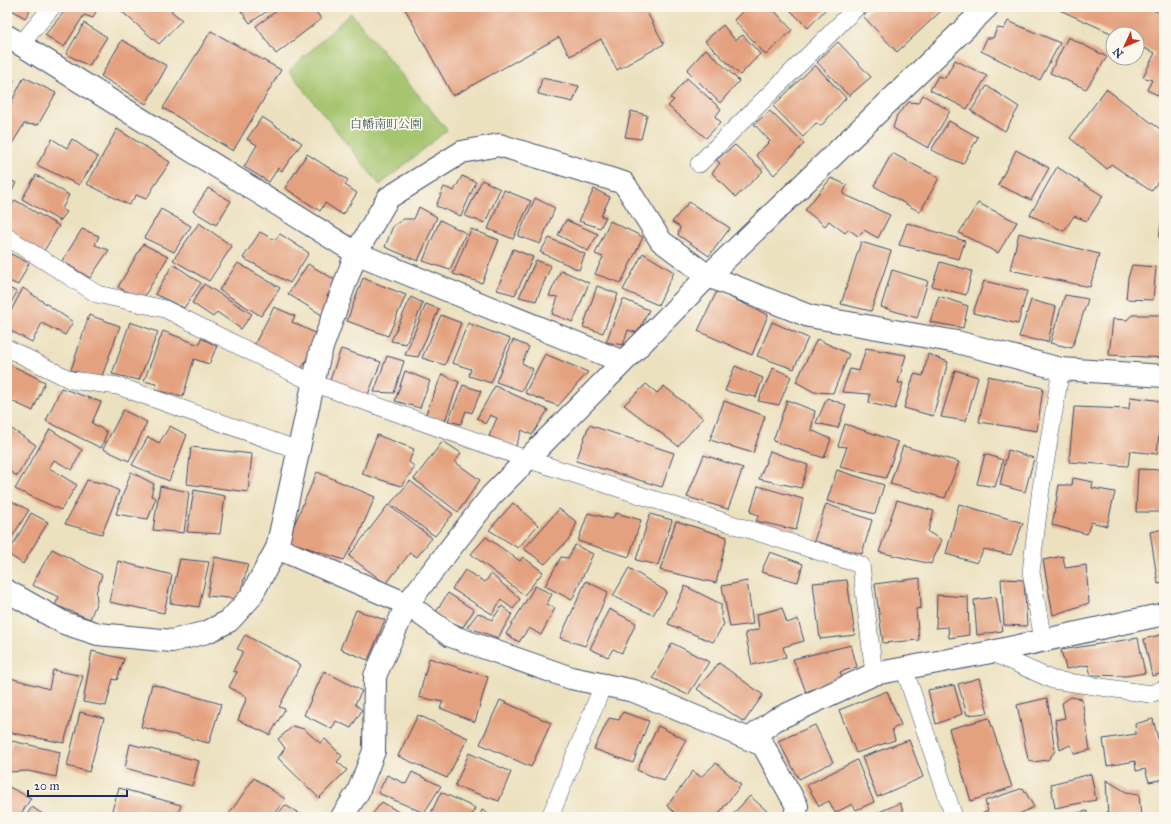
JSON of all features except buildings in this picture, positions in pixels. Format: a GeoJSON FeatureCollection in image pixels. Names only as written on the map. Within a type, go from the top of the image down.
{"type":"FeatureCollection","features":[{"type":"Feature","properties":{"kind":"street"},"geometry":{"type":"LineString","coordinates":[[342,817],[358,792],[374,751],[375,676],[407,604],[491,496],[708,276],[987,7]]}},
{"type":"Feature","properties":{"kind":"street"},"geometry":{"type":"LineString","coordinates":[[14,40],[356,253],[623,362]]}},
{"type":"Feature","properties":{"kind":"street"},"geometry":{"type":"LineString","coordinates":[[7,591],[64,622],[98,634],[172,642],[207,632],[229,621],[250,598],[277,548],[320,353],[356,253],[388,198],[462,152],[499,145],[624,183],[661,241],[708,276],[809,316],[956,342],[1061,369],[1164,376]]}},
{"type":"Feature","properties":{"kind":"street"},"geometry":{"type":"LineString","coordinates":[[277,548],[407,604],[451,636],[571,678],[634,692],[764,745],[796,806],[795,817]]}},
{"type":"Feature","properties":{"kind":"street"},"geometry":{"type":"LineString","coordinates":[[750,740],[775,720],[874,674],[991,652],[1164,614]]}},
{"type":"Feature","properties":{"kind":"lane"},"geometry":{"type":"LineString","coordinates":[[14,40],[52,7]]}},
{"type":"Feature","properties":{"kind":"lane"},"geometry":{"type":"LineString","coordinates":[[699,164],[857,7]]}},
{"type":"Feature","properties":{"kind":"lane"},"geometry":{"type":"LineString","coordinates":[[7,237],[97,294],[165,309],[313,383],[526,460],[861,565],[874,674]]}},
{"type":"Feature","properties":{"kind":"lane"},"geometry":{"type":"LineString","coordinates":[[7,348],[71,380],[118,386],[298,450]]}},
{"type":"Feature","properties":{"kind":"lane"},"geometry":{"type":"LineString","coordinates":[[1043,640],[1030,572],[1041,488],[1061,369]]}},
{"type":"Feature","properties":{"kind":"lane"},"geometry":{"type":"LineString","coordinates":[[991,652],[1053,680],[1150,694],[1164,689]]}},
{"type":"Feature","properties":{"kind":"lane"},"geometry":{"type":"LineString","coordinates":[[904,668],[954,817]]}},
{"type":"Feature","properties":{"kind":"lane"},"geometry":{"type":"LineString","coordinates":[[550,817],[603,685]]}},
{"type":"Feature","properties":{"kind":"green space","name":"白幡南町公園"},"geometry":{"type":"Polygon","coordinates":[[[351,13],[447,130],[380,185],[289,71],[351,13]]]}}]}
